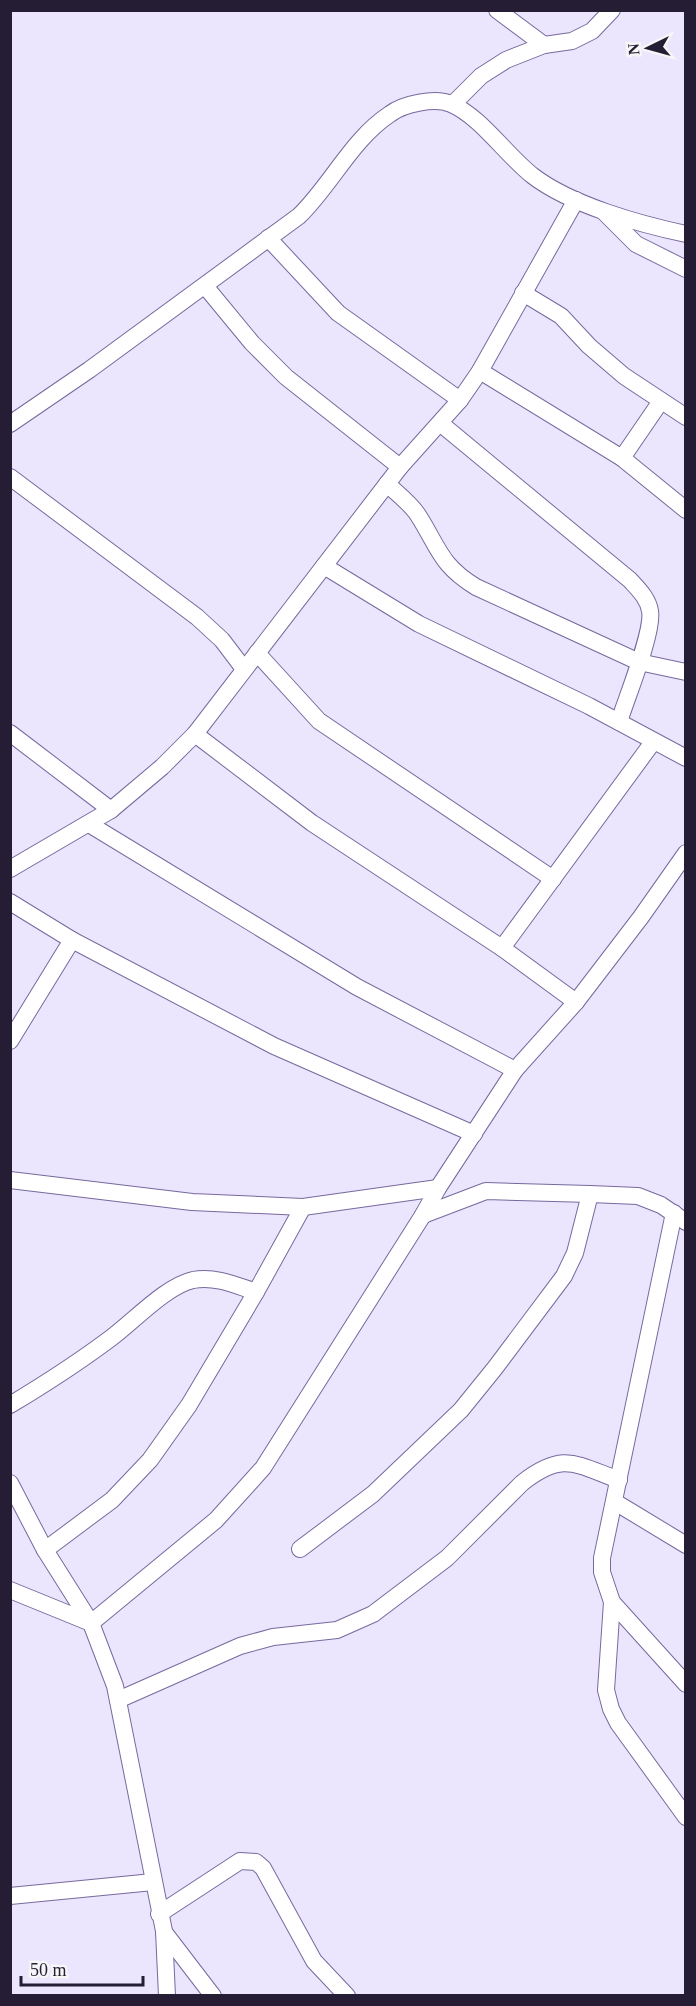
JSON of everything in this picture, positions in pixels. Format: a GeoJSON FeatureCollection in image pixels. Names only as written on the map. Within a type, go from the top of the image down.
{"type":"FeatureCollection","features":[{"type":"Feature","properties":{"kind":"street"},"geometry":{"type":"LineString","coordinates":[[497,10],[544,45]]}},
{"type":"Feature","properties":{"kind":"street"},"geometry":{"type":"LineString","coordinates":[[453,104],[481,76],[506,60],[544,45],[572,41],[592,31],[612,10]]}},
{"type":"Feature","properties":{"kind":"street"},"geometry":{"type":"LineString","coordinates":[[10,424],[299,216],[315,200],[372,128],[392,112],[425,101],[443,101],[453,104],[469,115],[533,176],[550,187],[601,209],[686,234]]}},
{"type":"Feature","properties":{"kind":"street"},"geometry":{"type":"LineString","coordinates":[[10,869],[111,810],[162,767],[195,734],[400,467],[460,400],[480,371],[576,200]]}},
{"type":"Feature","properties":{"kind":"street"},"geometry":{"type":"LineString","coordinates":[[601,209],[636,244],[686,269]]}},
{"type":"Feature","properties":{"kind":"street"},"geometry":{"type":"LineString","coordinates":[[268,238],[338,313],[460,400]]}},
{"type":"Feature","properties":{"kind":"street"},"geometry":{"type":"LineString","coordinates":[[204,286],[252,343],[286,377],[400,467]]}},
{"type":"Feature","properties":{"kind":"street"},"geometry":{"type":"LineString","coordinates":[[523,293],[561,316],[589,346],[616,369],[686,417]]}},
{"type":"Feature","properties":{"kind":"street"},"geometry":{"type":"LineString","coordinates":[[480,371],[622,458],[686,510]]}},
{"type":"Feature","properties":{"kind":"street"},"geometry":{"type":"LineString","coordinates":[[622,458],[661,401]]}},
{"type":"Feature","properties":{"kind":"street"},"geometry":{"type":"LineString","coordinates":[[440,423],[630,580],[648,603],[651,613],[647,636],[618,722]]}},
{"type":"Feature","properties":{"kind":"street"},"geometry":{"type":"LineString","coordinates":[[10,477],[197,617],[222,640],[244,669]]}},
{"type":"Feature","properties":{"kind":"street"},"geometry":{"type":"LineString","coordinates":[[387,484],[417,513],[446,564],[458,576],[639,662],[686,672]]}},
{"type":"Feature","properties":{"kind":"street"},"geometry":{"type":"LineString","coordinates":[[324,566],[419,624],[589,706],[686,758]]}},
{"type":"Feature","properties":{"kind":"street"},"geometry":{"type":"LineString","coordinates":[[257,653],[319,721],[553,879]]}},
{"type":"Feature","properties":{"kind":"street"},"geometry":{"type":"LineString","coordinates":[[10,733],[111,810]]}},
{"type":"Feature","properties":{"kind":"street"},"geometry":{"type":"LineString","coordinates":[[195,734],[312,823],[502,948],[576,1002]]}},
{"type":"Feature","properties":{"kind":"street"},"geometry":{"type":"LineString","coordinates":[[502,948],[653,742]]}},
{"type":"Feature","properties":{"kind":"street"},"geometry":{"type":"LineString","coordinates":[[89,824],[357,987],[516,1070]]}},
{"type":"Feature","properties":{"kind":"street"},"geometry":{"type":"LineString","coordinates":[[91,1623],[216,1520],[263,1468],[438,1188],[516,1070],[576,1002],[641,917],[686,853]]}},
{"type":"Feature","properties":{"kind":"street"},"geometry":{"type":"LineString","coordinates":[[10,902],[72,940],[274,1046],[474,1134]]}},
{"type":"Feature","properties":{"kind":"street"},"geometry":{"type":"LineString","coordinates":[[10,1041],[72,940]]}},
{"type":"Feature","properties":{"kind":"street"},"geometry":{"type":"LineString","coordinates":[[10,1180],[192,1202],[303,1207],[438,1188]]}},
{"type":"Feature","properties":{"kind":"street"},"geometry":{"type":"LineString","coordinates":[[423,1215],[486,1191],[638,1196],[680,1218],[619,1480],[602,1558],[602,1572],[612,1602],[606,1690],[611,1709],[618,1723],[686,1817]]}},
{"type":"Feature","properties":{"kind":"street"},"geometry":{"type":"LineString","coordinates":[[300,1550],[373,1494],[461,1410],[564,1276],[575,1253],[590,1194]]}},
{"type":"Feature","properties":{"kind":"street"},"geometry":{"type":"LineString","coordinates":[[45,1550],[112,1500],[150,1460],[189,1405],[303,1207]]}},
{"type":"Feature","properties":{"kind":"street"},"geometry":{"type":"LineString","coordinates":[[10,1405],[51,1381],[110,1339],[177,1286],[194,1280],[212,1279],[256,1292]]}},
{"type":"Feature","properties":{"kind":"street"},"geometry":{"type":"LineString","coordinates":[[118,1700],[240,1646],[273,1637],[337,1630],[373,1614],[447,1557],[522,1483],[551,1465],[560,1462],[577,1464],[619,1480]]}},
{"type":"Feature","properties":{"kind":"street"},"geometry":{"type":"LineString","coordinates":[[10,1483],[45,1550],[91,1623],[115,1686],[164,1931],[167,1995]]}},
{"type":"Feature","properties":{"kind":"street"},"geometry":{"type":"LineString","coordinates":[[615,1502],[686,1545]]}},
{"type":"Feature","properties":{"kind":"street"},"geometry":{"type":"LineString","coordinates":[[10,1590],[91,1623]]}},
{"type":"Feature","properties":{"kind":"street"},"geometry":{"type":"LineString","coordinates":[[612,1602],[686,1684]]}},
{"type":"Feature","properties":{"kind":"street"},"geometry":{"type":"LineString","coordinates":[[159,1914],[240,1861],[256,1862],[263,1868],[314,1961],[347,1995]]}},
{"type":"Feature","properties":{"kind":"street"},"geometry":{"type":"LineString","coordinates":[[10,1896],[153,1882]]}},
{"type":"Feature","properties":{"kind":"street"},"geometry":{"type":"LineString","coordinates":[[164,1931],[213,1995]]}}]}
